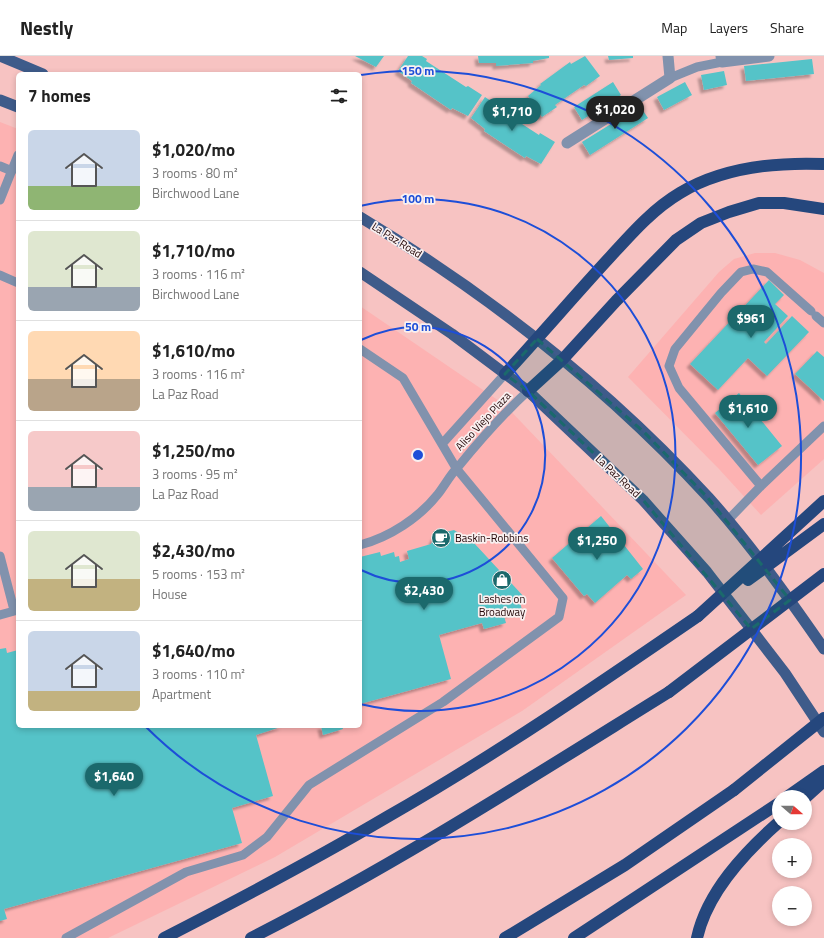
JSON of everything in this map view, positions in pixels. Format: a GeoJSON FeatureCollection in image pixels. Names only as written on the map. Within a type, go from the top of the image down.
{"type":"FeatureCollection","features":[{"type":"Feature","properties":{"kind":"highway"},"geometry":{"type":"LineString","coordinates":[[506,374],[562,309],[630,235],[656,210],[680,192],[739,170],[770,164],[824,164]]}},
{"type":"Feature","properties":{"kind":"highway"},"geometry":{"type":"LineString","coordinates":[[528,391],[563,359],[616,301],[676,240],[701,223],[729,212],[758,204],[784,203],[824,209]]}},
{"type":"Feature","properties":{"kind":"highway"},"geometry":{"type":"LineString","coordinates":[[698,616],[824,501]]}},
{"type":"Feature","properties":{"kind":"highway"},"geometry":{"type":"LineString","coordinates":[[164,938],[260,889],[389,816],[537,725],[698,616],[824,524]]}},
{"type":"Feature","properties":{"kind":"highway"},"geometry":{"type":"LineString","coordinates":[[251,938],[326,900],[518,786],[669,692],[824,574]]}},
{"type":"Feature","properties":{"kind":"highway"},"geometry":{"type":"LineString","coordinates":[[505,938],[626,865],[734,790],[824,718]]}},
{"type":"Feature","properties":{"kind":"highway"},"geometry":{"type":"LineString","coordinates":[[797,790],[824,771]]}},
{"type":"Feature","properties":{"kind":"highway"},"geometry":{"type":"LineString","coordinates":[[812,792],[824,781]]}},
{"type":"Feature","properties":{"kind":"highway"},"geometry":{"type":"LineString","coordinates":[[574,938],[772,808]]}},
{"type":"Feature","properties":{"kind":"highway"},"geometry":{"type":"LineString","coordinates":[[697,938],[699,928],[710,902],[726,878],[772,828]]}},
{"type":"Feature","properties":{"kind":"main road"},"geometry":{"type":"LineString","coordinates":[[0,56],[38,72]]}},
{"type":"Feature","properties":{"kind":"main road"},"geometry":{"type":"LineString","coordinates":[[0,100],[16,106]]}},
{"type":"Feature","properties":{"kind":"main road","name":"La Paz Road"},"geometry":{"type":"LineString","coordinates":[[362,218],[451,275],[537,339],[563,359],[644,432],[728,520],[777,582],[824,648]]}},
{"type":"Feature","properties":{"kind":"main road","name":"La Paz Road"},"geometry":{"type":"LineString","coordinates":[[362,273],[452,334],[528,391],[643,500],[692,556],[785,673],[824,732]]}},
{"type":"Feature","properties":{"kind":"street"},"geometry":{"type":"LineString","coordinates":[[567,143],[670,78],[668,56]]}},
{"type":"Feature","properties":{"kind":"street"},"geometry":{"type":"LineString","coordinates":[[722,59],[769,56]]}},
{"type":"Feature","properties":{"kind":"lane"},"geometry":{"type":"LineString","coordinates":[[670,78],[696,67],[722,59]]}},
{"type":"Feature","properties":{"kind":"lane"},"geometry":{"type":"LineString","coordinates":[[0,200],[16,160]]}},
{"type":"Feature","properties":{"kind":"lane"},"geometry":{"type":"LineString","coordinates":[[0,166],[12,171]]}},
{"type":"Feature","properties":{"kind":"lane"},"geometry":{"type":"LineString","coordinates":[[761,486],[679,388],[669,366],[675,349],[721,293],[741,272],[753,269],[767,272],[824,324]]}},
{"type":"Feature","properties":{"kind":"lane"},"geometry":{"type":"LineString","coordinates":[[0,275],[16,282]]}},
{"type":"Feature","properties":{"kind":"lane"},"geometry":{"type":"LineString","coordinates":[[66,938],[186,872],[243,855],[268,837],[309,785],[443,702],[559,617],[563,598],[456,468],[403,378],[362,350]]}},
{"type":"Feature","properties":{"kind":"lane","name":"Aliso Viejo Plaza"},"geometry":{"type":"LineString","coordinates":[[442,444],[506,374]]}},
{"type":"Feature","properties":{"kind":"lane","name":"Aliso Viejo Plaza"},"geometry":{"type":"LineString","coordinates":[[362,544],[395,530],[413,519],[438,495],[456,468],[502,415],[528,391]]}},
{"type":"Feature","properties":{"kind":"lane"},"geometry":{"type":"LineString","coordinates":[[728,520],[761,486],[824,426]]}},
{"type":"Feature","properties":{"kind":"lane"},"geometry":{"type":"LineString","coordinates":[[0,556],[16,610],[0,615]]}},
{"type":"Feature","properties":{"kind":"highlighted area"},"geometry":{"type":"Polygon","coordinates":[[[537,339],[644,432],[708,498],[790,600],[751,629],[643,500],[528,391],[505,374],[537,339]]]}},
{"type":"Feature","properties":{"kind":"shaded area"},"geometry":{"type":"Polygon","coordinates":[[[0,122],[16,128],[16,728],[362,728],[362,307],[505,405],[686,595],[522,711],[275,857],[108,938],[0,938],[0,122]]]}},
{"type":"Feature","properties":{"kind":"shaded area"},"geometry":{"type":"Polygon","coordinates":[[[755,253],[775,253],[800,260],[824,273],[824,459],[761,515],[719,469],[628,377],[719,272],[734,259],[755,253]]]}},
{"type":"Feature","properties":{"kind":"building"},"geometry":{"type":"Polygon","coordinates":[[[355,56],[384,56],[376,67],[355,56]]]}},
{"type":"Feature","properties":{"kind":"building"},"geometry":{"type":"Polygon","coordinates":[[[408,56],[422,56],[427,59],[426,61],[466,87],[468,86],[482,95],[468,116],[452,108],[451,110],[411,83],[412,81],[398,71],[408,56]]]}},
{"type":"Feature","properties":{"kind":"building"},"geometry":{"type":"Polygon","coordinates":[[[478,56],[549,56],[549,58],[533,61],[533,63],[496,66],[496,63],[479,63],[478,56]]]}},
{"type":"Feature","properties":{"kind":"building"},"geometry":{"type":"Polygon","coordinates":[[[585,56],[600,76],[555,105],[557,107],[542,117],[528,96],[541,85],[540,84],[570,62],[571,64],[585,56]]]}},
{"type":"Feature","properties":{"kind":"building"},"geometry":{"type":"Polygon","coordinates":[[[608,56],[633,56],[633,58],[609,60],[608,56]]]}},
{"type":"Feature","properties":{"kind":"building"},"geometry":{"type":"Polygon","coordinates":[[[812,59],[814,74],[746,81],[744,66],[812,59]]]}},
{"type":"Feature","properties":{"kind":"building"},"geometry":{"type":"Polygon","coordinates":[[[724,71],[727,85],[704,90],[701,75],[724,71]]]}},
{"type":"Feature","properties":{"kind":"building"},"geometry":{"type":"Polygon","coordinates":[[[613,82],[621,95],[582,120],[574,107],[613,82]]]}},
{"type":"Feature","properties":{"kind":"building"},"geometry":{"type":"Polygon","coordinates":[[[685,82],[692,95],[664,110],[657,97],[685,82]]]}},
{"type":"Feature","properties":{"kind":"building"},"geometry":{"type":"Polygon","coordinates":[[[485,97],[500,107],[499,109],[539,135],[540,133],[555,142],[541,164],[526,156],[525,158],[484,131],[485,129],[471,118],[485,97]]]}},
{"type":"Feature","properties":{"kind":"building"},"geometry":{"type":"Polygon","coordinates":[[[640,106],[648,118],[590,155],[582,142],[640,106]]]}},
{"type":"Feature","properties":{"kind":"building"},"geometry":{"type":"Polygon","coordinates":[[[769,280],[784,295],[775,304],[788,316],[764,342],[766,344],[792,316],[809,332],[767,376],[748,358],[718,390],[690,364],[769,280]]]}},
{"type":"Feature","properties":{"kind":"building"},"geometry":{"type":"Polygon","coordinates":[[[817,351],[824,357],[824,401],[795,374],[817,351]]]}},
{"type":"Feature","properties":{"kind":"building"},"geometry":{"type":"Polygon","coordinates":[[[739,393],[782,446],[758,465],[715,413],[739,393]]]}},
{"type":"Feature","properties":{"kind":"building"},"geometry":{"type":"Polygon","coordinates":[[[601,516],[643,569],[631,579],[627,575],[595,603],[587,594],[584,596],[552,558],[601,516]]]}},
{"type":"Feature","properties":{"kind":"building"},"geometry":{"type":"Polygon","coordinates":[[[439,528],[446,532],[454,530],[474,543],[525,598],[520,602],[522,610],[504,616],[506,623],[484,629],[482,623],[439,635],[451,679],[362,703],[362,556],[380,552],[381,556],[394,552],[395,557],[399,556],[400,562],[409,559],[407,551],[431,544],[439,528]]]}},
{"type":"Feature","properties":{"kind":"building"},"geometry":{"type":"Polygon","coordinates":[[[6,648],[7,653],[16,651],[16,728],[278,728],[256,735],[273,796],[232,808],[242,843],[4,909],[7,919],[0,921],[0,649],[6,648]]]}},
{"type":"Feature","properties":{"kind":"building"},"geometry":{"type":"Polygon","coordinates":[[[321,728],[343,729],[323,735],[321,728]]]}},
{"type":"Feature","properties":{"kind":"place","name":"Baskin-Robbins"},"geometry":{"type":"Point","coordinates":[441,538]}},
{"type":"Feature","properties":{"kind":"place","name":"Lashes on Broadway"},"geometry":{"type":"Point","coordinates":[502,580]}}]}
